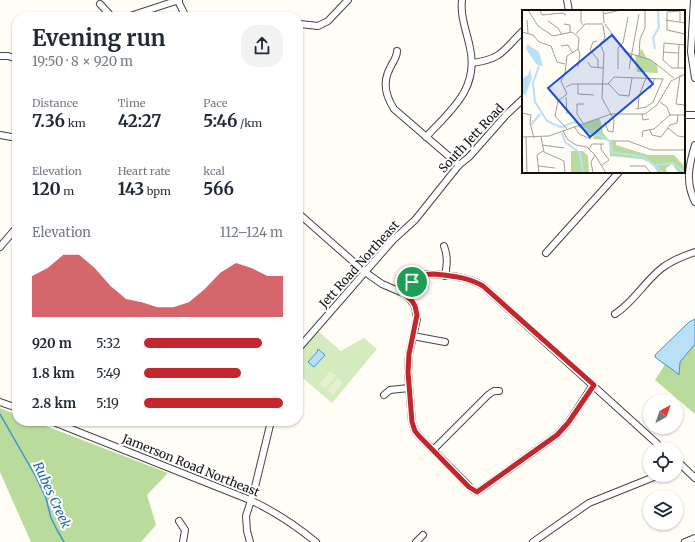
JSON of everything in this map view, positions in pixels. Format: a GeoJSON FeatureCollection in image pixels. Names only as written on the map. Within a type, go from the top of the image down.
{"type":"FeatureCollection","features":[{"type":"Feature","properties":{"kind":"street"},"geometry":{"type":"LineString","coordinates":[[303,24],[318,26],[328,21],[348,0]]}},
{"type":"Feature","properties":{"kind":"street"},"geometry":{"type":"LineString","coordinates":[[426,138],[457,104],[468,87],[472,63],[461,8],[462,0]]}},
{"type":"Feature","properties":{"kind":"street"},"geometry":{"type":"LineString","coordinates":[[567,0],[569,10]]}},
{"type":"Feature","properties":{"kind":"street"},"geometry":{"type":"LineString","coordinates":[[694,0],[692,62],[695,78]]}},
{"type":"Feature","properties":{"kind":"street"},"geometry":{"type":"LineString","coordinates":[[144,12],[179,1],[184,12]]}},
{"type":"Feature","properties":{"kind":"street"},"geometry":{"type":"LineString","coordinates":[[100,4],[107,12]]}},
{"type":"Feature","properties":{"kind":"street"},"geometry":{"type":"LineString","coordinates":[[472,63],[486,61],[501,54],[522,32]]}},
{"type":"Feature","properties":{"kind":"street"},"geometry":{"type":"LineString","coordinates":[[685,34],[692,34]]}},
{"type":"Feature","properties":{"kind":"street"},"geometry":{"type":"LineString","coordinates":[[397,51],[397,56],[389,69],[384,88],[387,97],[394,109],[459,165]]}},
{"type":"Feature","properties":{"kind":"street"},"geometry":{"type":"LineString","coordinates":[[0,56],[12,57]]}},
{"type":"Feature","properties":{"kind":"street","name":"South Jett Road"},"geometry":{"type":"LineString","coordinates":[[436,194],[459,165],[469,157],[522,100]]}},
{"type":"Feature","properties":{"kind":"street"},"geometry":{"type":"LineString","coordinates":[[0,135],[12,137]]}},
{"type":"Feature","properties":{"kind":"street"},"geometry":{"type":"LineString","coordinates":[[695,145],[689,169],[688,184],[695,202]]}},
{"type":"Feature","properties":{"kind":"street"},"geometry":{"type":"LineString","coordinates":[[546,253],[618,173]]}},
{"type":"Feature","properties":{"kind":"street","name":"Jett Road Northeast"},"geometry":{"type":"LineString","coordinates":[[303,343],[393,240],[414,220],[436,194]]}},
{"type":"Feature","properties":{"kind":"street"},"geometry":{"type":"LineString","coordinates":[[303,217],[365,272],[382,284],[403,293],[412,301],[416,310],[417,319],[408,363],[413,427],[419,436],[473,490],[477,492],[557,435],[568,423],[594,385]]}},
{"type":"Feature","properties":{"kind":"street"},"geometry":{"type":"LineString","coordinates":[[0,247],[12,233]]}},
{"type":"Feature","properties":{"kind":"street"},"geometry":{"type":"LineString","coordinates":[[444,246],[448,261],[445,276]]}},
{"type":"Feature","properties":{"kind":"street"},"geometry":{"type":"LineString","coordinates":[[615,314],[625,308],[661,268],[681,257],[695,252]]}},
{"type":"Feature","properties":{"kind":"street"},"geometry":{"type":"LineString","coordinates":[[403,293],[412,282],[422,275],[445,276],[472,280],[483,286],[655,442]]}},
{"type":"Feature","properties":{"kind":"street"},"geometry":{"type":"LineString","coordinates":[[413,336],[445,342]]}},
{"type":"Feature","properties":{"kind":"street"},"geometry":{"type":"LineString","coordinates":[[384,395],[390,390],[409,388]]}},
{"type":"Feature","properties":{"kind":"street"},"geometry":{"type":"LineString","coordinates":[[433,450],[488,395],[494,391],[499,392]]}},
{"type":"Feature","properties":{"kind":"street"},"geometry":{"type":"LineString","coordinates":[[0,402],[12,406]]}},
{"type":"Feature","properties":{"kind":"street","name":"Jamerson Road Northeast"},"geometry":{"type":"LineString","coordinates":[[63,426],[250,500],[279,515],[316,542]]}},
{"type":"Feature","properties":{"kind":"street"},"geometry":{"type":"LineString","coordinates":[[250,542],[246,522],[247,511],[254,491],[270,426]]}},
{"type":"Feature","properties":{"kind":"street"},"geometry":{"type":"LineString","coordinates":[[683,468],[695,478]]}},
{"type":"Feature","properties":{"kind":"street"},"geometry":{"type":"LineString","coordinates":[[533,542],[589,503],[643,481]]}},
{"type":"Feature","properties":{"kind":"street"},"geometry":{"type":"LineString","coordinates":[[179,522],[185,530],[183,542]]}},
{"type":"Feature","properties":{"kind":"street"},"geometry":{"type":"LineString","coordinates":[[416,542],[423,535]]}},
{"type":"Feature","properties":{"kind":"street"},"geometry":{"type":"LineString","coordinates":[[685,542],[695,538]]}},
{"type":"Feature","properties":{"kind":"green space"},"geometry":{"type":"Polygon","coordinates":[[[695,318],[695,414],[683,404],[683,394],[671,394],[655,380],[695,318]]]}},
{"type":"Feature","properties":{"kind":"green space"},"geometry":{"type":"Polygon","coordinates":[[[319,332],[341,351],[364,338],[377,349],[332,403],[303,378],[303,348],[319,332]]]}},
{"type":"Feature","properties":{"kind":"green space"},"geometry":{"type":"Polygon","coordinates":[[[330,371],[336,376],[325,389],[320,384],[330,371]]]}},
{"type":"Feature","properties":{"kind":"green space"},"geometry":{"type":"Polygon","coordinates":[[[338,378],[343,383],[333,395],[327,390],[338,378]]]}},
{"type":"Feature","properties":{"kind":"green space"},"geometry":{"type":"Polygon","coordinates":[[[0,408],[12,413],[12,426],[46,426],[168,473],[147,495],[156,525],[141,542],[31,542],[0,472],[0,408]]]}},
{"type":"Feature","properties":{"kind":"water"},"geometry":{"type":"Polygon","coordinates":[[[695,319],[695,344],[680,362],[679,375],[655,357],[655,355],[689,322],[695,319]]]}},
{"type":"Feature","properties":{"kind":"water"},"geometry":{"type":"Polygon","coordinates":[[[318,349],[325,355],[314,367],[308,362],[318,349]]]}},
{"type":"Feature","properties":{"kind":"waterway","name":"Rubes Creek"},"geometry":{"type":"LineString","coordinates":[[0,414],[36,477],[46,498],[51,518],[64,542]]}},
{"type":"Feature","properties":{"kind":"route"},"geometry":{"type":"LineString","coordinates":[[434,274],[464,278],[478,283],[594,385],[568,423],[557,435],[477,492],[469,487],[419,436],[413,427],[408,363],[417,315],[412,301],[403,293],[406,287],[412,282],[422,275],[434,274]]}}]}
